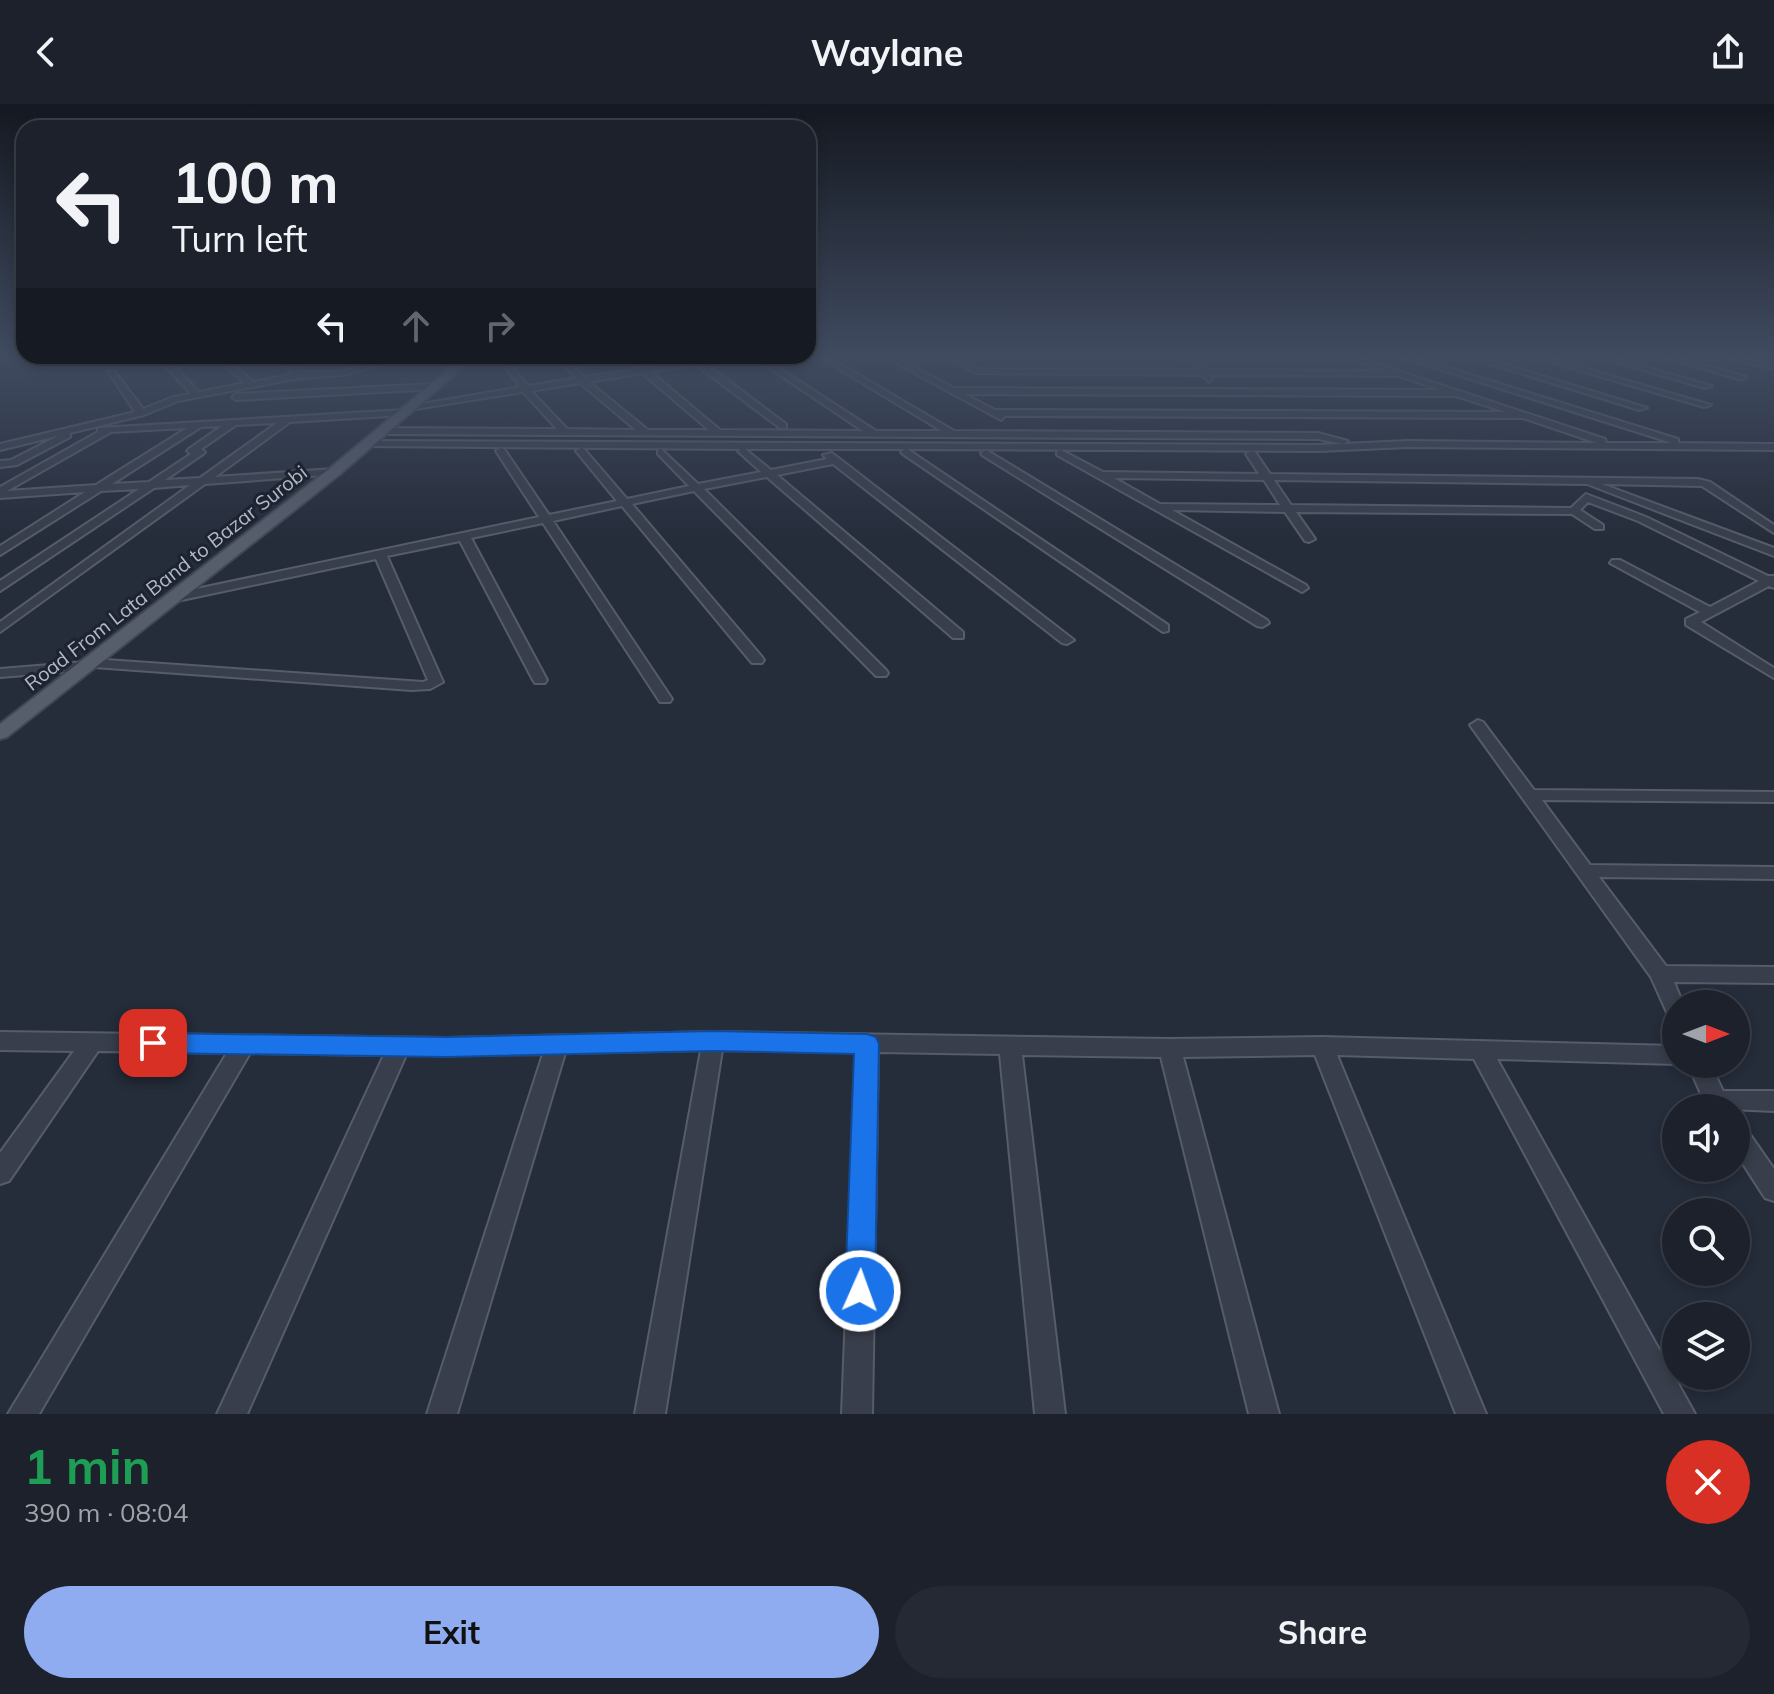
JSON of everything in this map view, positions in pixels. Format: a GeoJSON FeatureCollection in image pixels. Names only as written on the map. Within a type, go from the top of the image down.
{"type":"FeatureCollection","features":[{"type":"Feature","properties":{"kind":"main road","name":"Road From Lata Band to Bazar Surobi"},"geometry":{"type":"LineString","coordinates":[[0,733],[177,597],[397,418]]}},
{"type":"Feature","properties":{"kind":"street"},"geometry":{"type":"LineString","coordinates":[[0,447],[120,418]]}},
{"type":"Feature","properties":{"kind":"street"},"geometry":{"type":"LineString","coordinates":[[0,464],[13,463],[73,432],[299,418]]}},
{"type":"Feature","properties":{"kind":"street"},"geometry":{"type":"LineString","coordinates":[[552,418],[564,431]]}},
{"type":"Feature","properties":{"kind":"street"},"geometry":{"type":"LineString","coordinates":[[628,418],[644,431]]}},
{"type":"Feature","properties":{"kind":"street"},"geometry":{"type":"LineString","coordinates":[[701,418],[716,431]]}},
{"type":"Feature","properties":{"kind":"street"},"geometry":{"type":"LineString","coordinates":[[773,418],[783,426]]}},
{"type":"Feature","properties":{"kind":"street"},"geometry":{"type":"LineString","coordinates":[[850,418],[873,433]]}},
{"type":"Feature","properties":{"kind":"street"},"geometry":{"type":"LineString","coordinates":[[926,418],[951,433]]}},
{"type":"Feature","properties":{"kind":"street"},"geometry":{"type":"LineString","coordinates":[[1003,418],[1031,433]]}},
{"type":"Feature","properties":{"kind":"street"},"geometry":{"type":"LineString","coordinates":[[1237,418],[1250,435]]}},
{"type":"Feature","properties":{"kind":"street"},"geometry":{"type":"LineString","coordinates":[[1532,418],[1616,446]]}},
{"type":"Feature","properties":{"kind":"street"},"geometry":{"type":"LineString","coordinates":[[1603,418],[1696,447]]}},
{"type":"Feature","properties":{"kind":"street"},"geometry":{"type":"LineString","coordinates":[[0,628],[288,419]]}},
{"type":"Feature","properties":{"kind":"street"},"geometry":{"type":"LineString","coordinates":[[0,587],[200,452],[192,451],[233,422]]}},
{"type":"Feature","properties":{"kind":"street"},"geometry":{"type":"LineString","coordinates":[[0,551],[200,424]]}},
{"type":"Feature","properties":{"kind":"street"},"geometry":{"type":"LineString","coordinates":[[0,493],[108,430]]}},
{"type":"Feature","properties":{"kind":"street"},"geometry":{"type":"LineString","coordinates":[[371,440],[564,431],[716,431],[1318,436],[1357,444]]}},
{"type":"Feature","properties":{"kind":"street"},"geometry":{"type":"LineString","coordinates":[[371,440],[1287,448],[1357,444],[1774,447]]}},
{"type":"Feature","properties":{"kind":"street"},"geometry":{"type":"LineString","coordinates":[[371,440],[501,451],[743,451],[829,457],[906,452],[1333,453],[1357,444]]}},
{"type":"Feature","properties":{"kind":"street"},"geometry":{"type":"LineString","coordinates":[[501,451],[665,699]]}},
{"type":"Feature","properties":{"kind":"street"},"geometry":{"type":"LineString","coordinates":[[581,451],[757,660]]}},
{"type":"Feature","properties":{"kind":"street"},"geometry":{"type":"LineString","coordinates":[[743,451],[958,635]]}},
{"type":"Feature","properties":{"kind":"street"},"geometry":{"type":"LineString","coordinates":[[661,452],[881,673]]}},
{"type":"Feature","properties":{"kind":"street"},"geometry":{"type":"LineString","coordinates":[[906,452],[1163,628]]}},
{"type":"Feature","properties":{"kind":"street"},"geometry":{"type":"LineString","coordinates":[[986,453],[1262,623]]}},
{"type":"Feature","properties":{"kind":"street"},"geometry":{"type":"LineString","coordinates":[[1061,453],[1302,588]]}},
{"type":"Feature","properties":{"kind":"street"},"geometry":{"type":"LineString","coordinates":[[1251,454],[1309,539]]}},
{"type":"Feature","properties":{"kind":"street"},"geometry":{"type":"LineString","coordinates":[[177,597],[767,474],[829,457]]}},
{"type":"Feature","properties":{"kind":"street"},"geometry":{"type":"LineString","coordinates":[[829,457],[1067,640]]}},
{"type":"Feature","properties":{"kind":"street"},"geometry":{"type":"LineString","coordinates":[[0,493],[334,472]]}},
{"type":"Feature","properties":{"kind":"street"},"geometry":{"type":"LineString","coordinates":[[1104,475],[1698,482],[1774,530]]}},
{"type":"Feature","properties":{"kind":"street"},"geometry":{"type":"LineString","coordinates":[[1581,480],[1774,552]]}},
{"type":"Feature","properties":{"kind":"street"},"geometry":{"type":"LineString","coordinates":[[1574,511],[1583,499],[1591,498],[1642,519],[1772,582]]}},
{"type":"Feature","properties":{"kind":"street"},"geometry":{"type":"LineString","coordinates":[[1159,507],[1574,511],[1599,527]]}},
{"type":"Feature","properties":{"kind":"street"},"geometry":{"type":"LineString","coordinates":[[464,537],[540,680]]}},
{"type":"Feature","properties":{"kind":"street"},"geometry":{"type":"LineString","coordinates":[[0,673],[90,664],[411,686],[436,682],[380,555]]}},
{"type":"Feature","properties":{"kind":"street"},"geometry":{"type":"LineString","coordinates":[[1616,563],[1710,612]]}},
{"type":"Feature","properties":{"kind":"street"},"geometry":{"type":"LineString","coordinates":[[1772,582],[1691,622],[1774,674]]}},
{"type":"Feature","properties":{"kind":"street"},"geometry":{"type":"LineString","coordinates":[[1478,725],[1660,974],[1667,990]]}},
{"type":"Feature","properties":{"kind":"street"},"geometry":{"type":"LineString","coordinates":[[1529,795],[1774,797]]}},
{"type":"Feature","properties":{"kind":"street"},"geometry":{"type":"LineString","coordinates":[[1586,871],[1774,873]]}},
{"type":"Feature","properties":{"kind":"street"},"geometry":{"type":"LineString","coordinates":[[1660,974],[1774,975]]}},
{"type":"Feature","properties":{"kind":"street"},"geometry":{"type":"LineString","coordinates":[[0,1041],[399,1046],[713,1041],[1170,1048],[1322,1046],[1662,1055]]}},
{"type":"Feature","properties":{"kind":"street"},"geometry":{"type":"LineString","coordinates":[[650,1414],[713,1041]]}},
{"type":"Feature","properties":{"kind":"street"},"geometry":{"type":"LineString","coordinates":[[0,1173],[92,1043]]}},
{"type":"Feature","properties":{"kind":"street"},"geometry":{"type":"LineString","coordinates":[[23,1414],[245,1043]]}},
{"type":"Feature","properties":{"kind":"street"},"geometry":{"type":"LineString","coordinates":[[442,1414],[557,1044]]}},
{"type":"Feature","properties":{"kind":"street"},"geometry":{"type":"LineString","coordinates":[[857,1414],[867,1044]]}},
{"type":"Feature","properties":{"kind":"street"},"geometry":{"type":"LineString","coordinates":[[232,1414],[399,1046]]}},
{"type":"Feature","properties":{"kind":"street"},"geometry":{"type":"LineString","coordinates":[[1010,1046],[1050,1414]]}},
{"type":"Feature","properties":{"kind":"street"},"geometry":{"type":"LineString","coordinates":[[1322,1046],[1471,1414]]}},
{"type":"Feature","properties":{"kind":"street"},"geometry":{"type":"LineString","coordinates":[[1170,1048],[1264,1414]]}},
{"type":"Feature","properties":{"kind":"street"},"geometry":{"type":"LineString","coordinates":[[1480,1049],[1680,1414]]}},
{"type":"Feature","properties":{"kind":"street"},"geometry":{"type":"LineString","coordinates":[[1750,1102],[1774,1101]]}},
{"type":"Feature","properties":{"kind":"street"},"geometry":{"type":"LineString","coordinates":[[1750,1154],[1774,1190]]}},
{"type":"Feature","properties":{"kind":"route"},"geometry":{"type":"LineString","coordinates":[[153,1043],[447,1047],[713,1041],[867,1044],[860,1291]]}}]}
